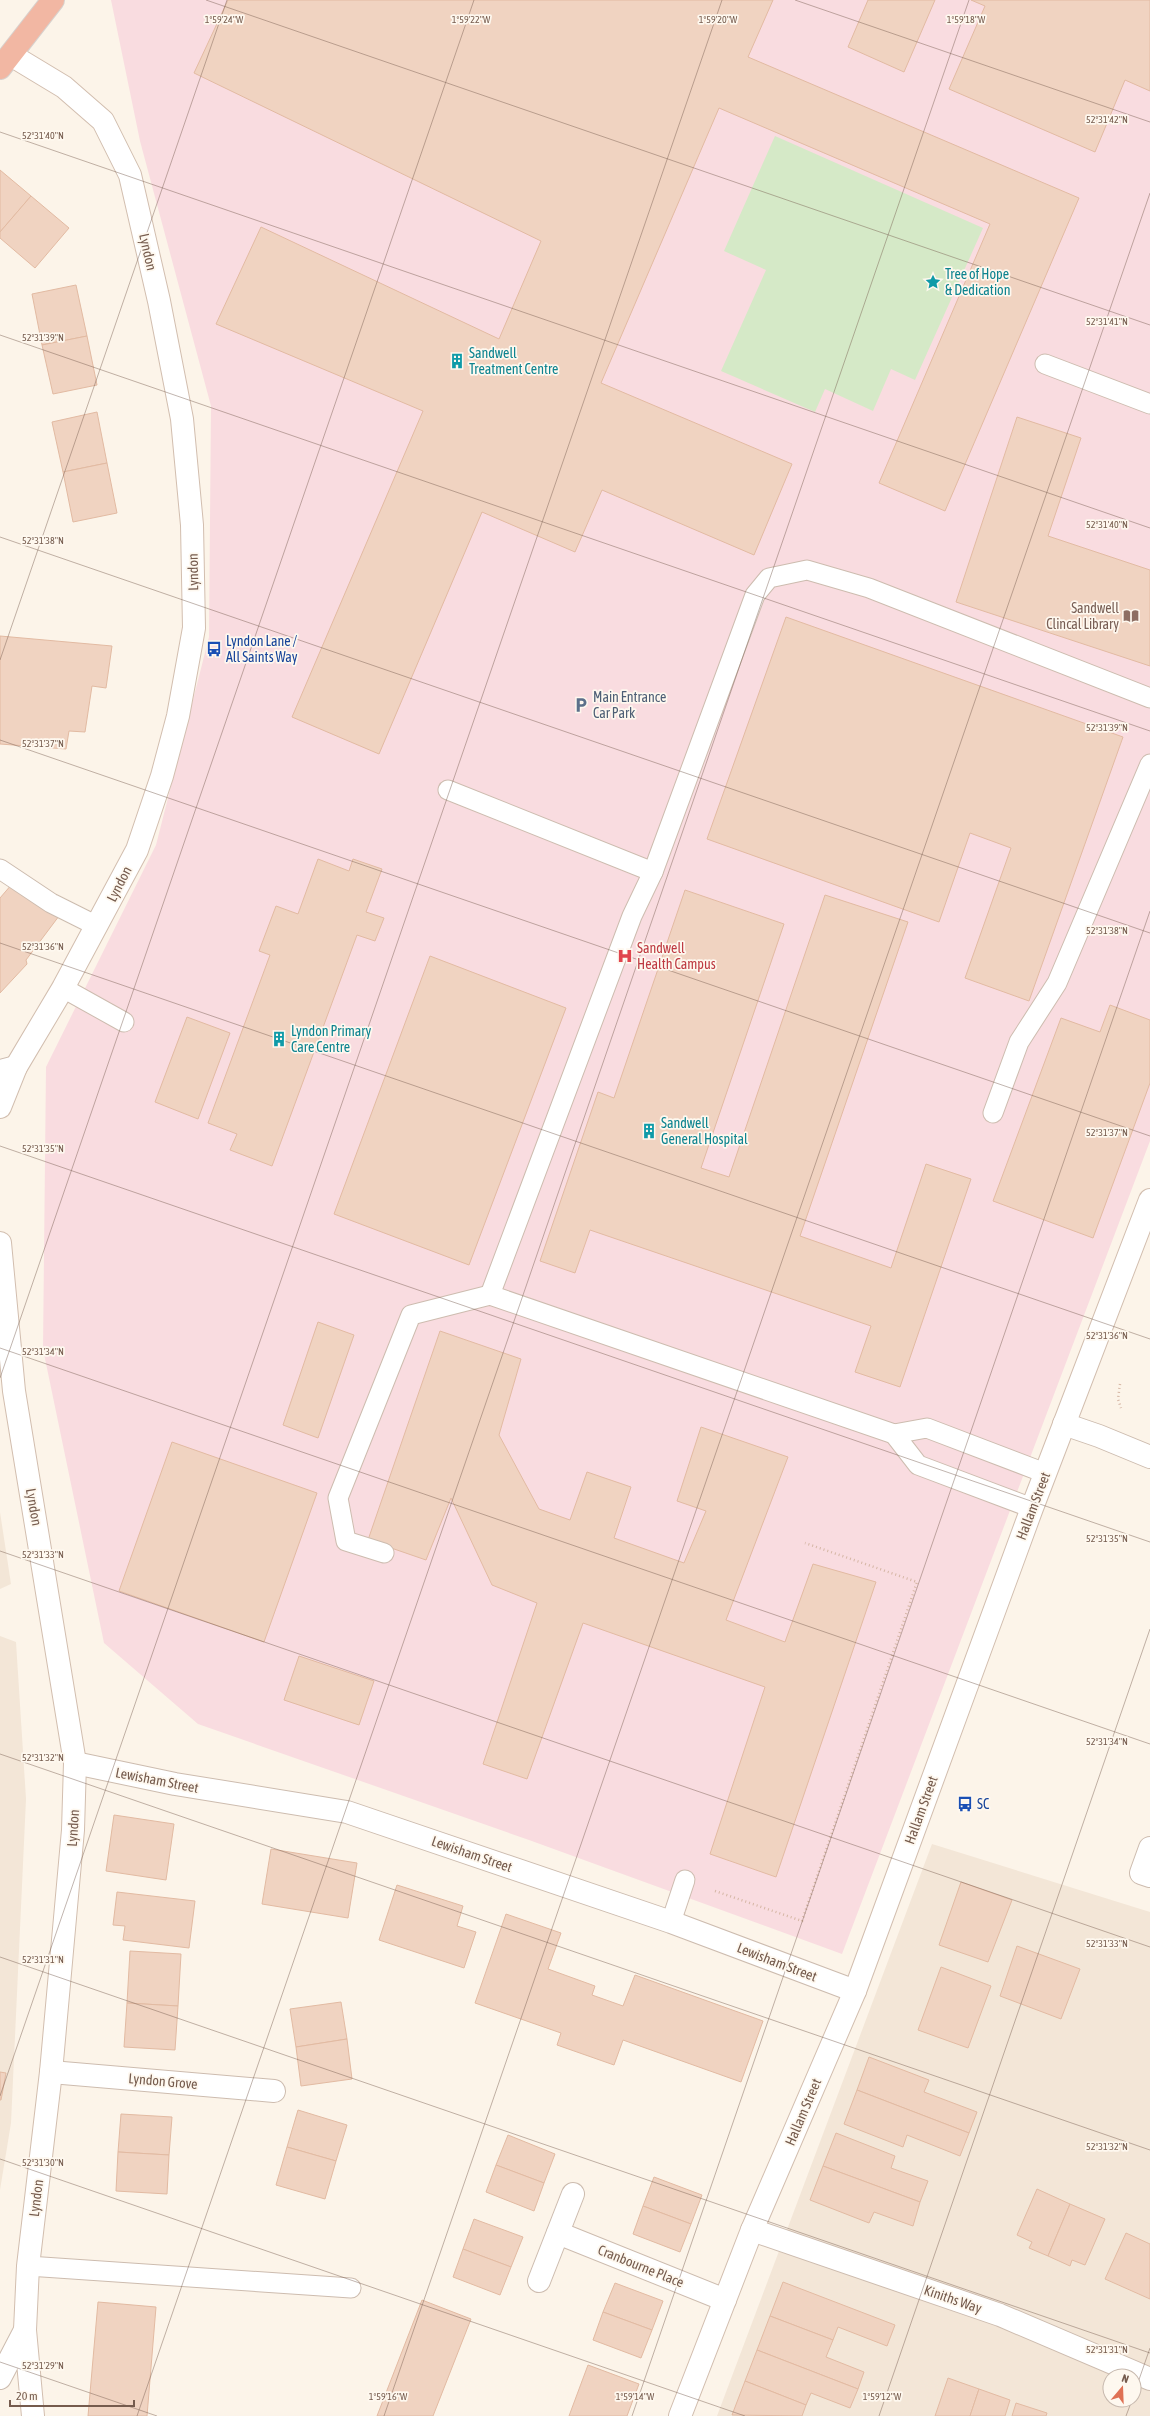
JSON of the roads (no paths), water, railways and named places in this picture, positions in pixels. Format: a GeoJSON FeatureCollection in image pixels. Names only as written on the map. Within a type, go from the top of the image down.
{"type":"FeatureCollection","features":[{"type":"Feature","properties":{"kind":"highway"},"geometry":{"type":"LineString","coordinates":[[4,56],[53,0]]}},
{"type":"Feature","properties":{"kind":"street","name":"Lyndon"},"geometry":{"type":"LineString","coordinates":[[0,1107],[8,1069],[63,988],[137,850],[162,776],[178,716],[194,628],[192,526],[182,419],[159,301],[130,175],[103,121],[64,88],[4,56]]}},
{"type":"Feature","properties":{"kind":"street","name":"Hallam Street"},"geometry":{"type":"LineString","coordinates":[[680,2416],[752,2230],[855,1991],[1045,1473],[1150,1200]]}},
{"type":"Feature","properties":{"kind":"street","name":"Lyndon"},"geometry":{"type":"LineString","coordinates":[[0,1243],[7,1392],[75,1763],[73,1830],[51,2072],[28,2266],[25,2330],[33,2416]]}},
{"type":"Feature","properties":{"kind":"street"},"geometry":{"type":"LineString","coordinates":[[1064,1424],[1099,1436],[1150,1457]]}},
{"type":"Feature","properties":{"kind":"street","name":"Lewisham Street"},"geometry":{"type":"LineString","coordinates":[[75,1763],[175,1784],[347,1812],[671,1922],[855,1991]]}},
{"type":"Feature","properties":{"kind":"street"},"geometry":{"type":"LineString","coordinates":[[1150,1848],[1141,1873],[1150,1876]]}},
{"type":"Feature","properties":{"kind":"street","name":"Lyndon Grove"},"geometry":{"type":"LineString","coordinates":[[51,2072],[274,2091]]}},
{"type":"Feature","properties":{"kind":"street"},"geometry":{"type":"LineString","coordinates":[[539,2281],[573,2194]]}},
{"type":"Feature","properties":{"kind":"street","name":"Kiniths Way"},"geometry":{"type":"LineString","coordinates":[[752,2230],[1000,2315],[1150,2379]]}},
{"type":"Feature","properties":{"kind":"street","name":"Cranbourne Place"},"geometry":{"type":"LineString","coordinates":[[558,2233],[725,2300]]}},
{"type":"Feature","properties":{"kind":"street"},"geometry":{"type":"LineString","coordinates":[[0,2378],[25,2330]]}},
{"type":"Feature","properties":{"kind":"lane"},"geometry":{"type":"LineString","coordinates":[[1045,364],[1150,404]]}},
{"type":"Feature","properties":{"kind":"lane"},"geometry":{"type":"LineString","coordinates":[[490,1295],[632,916],[653,872],[755,595],[769,578],[807,570],[868,588],[1150,698]]}},
{"type":"Feature","properties":{"kind":"lane"},"geometry":{"type":"LineString","coordinates":[[993,1113],[1019,1042],[1057,983],[1150,764]]}},
{"type":"Feature","properties":{"kind":"lane"},"geometry":{"type":"LineString","coordinates":[[448,790],[653,872]]}},
{"type":"Feature","properties":{"kind":"lane"},"geometry":{"type":"LineString","coordinates":[[0,870],[51,903],[97,926]]}},
{"type":"Feature","properties":{"kind":"lane"},"geometry":{"type":"LineString","coordinates":[[63,988],[124,1022]]}},
{"type":"Feature","properties":{"kind":"lane"},"geometry":{"type":"LineString","coordinates":[[384,1553],[346,1541],[338,1498],[411,1315],[490,1295],[894,1434],[927,1428],[1045,1473]]}},
{"type":"Feature","properties":{"kind":"lane"},"geometry":{"type":"LineString","coordinates":[[894,1434],[918,1465],[1032,1508]]}},
{"type":"Feature","properties":{"kind":"lane"},"geometry":{"type":"LineString","coordinates":[[671,1922],[685,1880]]}},
{"type":"Feature","properties":{"kind":"lane"},"geometry":{"type":"LineString","coordinates":[[28,2266],[351,2288]]}},
{"type":"Feature","properties":{"kind":"place","name":"Tree of Hope & Dedication"},"geometry":{"type":"Point","coordinates":[933,282]}},
{"type":"Feature","properties":{"kind":"place","name":"Sandwell Treatment Centre"},"geometry":{"type":"Point","coordinates":[457,361]}},
{"type":"Feature","properties":{"kind":"place","name":"Sandwell Clincal Library"},"geometry":{"type":"Point","coordinates":[1131,616]}},
{"type":"Feature","properties":{"kind":"place","name":"Lyndon Lane / All Saints Way"},"geometry":{"type":"Point","coordinates":[214,649]}},
{"type":"Feature","properties":{"kind":"place","name":"Main Entrance Car Park"},"geometry":{"type":"Point","coordinates":[581,705]}},
{"type":"Feature","properties":{"kind":"place","name":"Sandwell Health Campus"},"geometry":{"type":"Point","coordinates":[625,956]}},
{"type":"Feature","properties":{"kind":"place","name":"Lyndon Primary Care Centre"},"geometry":{"type":"Point","coordinates":[279,1039]}},
{"type":"Feature","properties":{"kind":"place","name":"Sandwell General Hospital"},"geometry":{"type":"Point","coordinates":[649,1131]}},
{"type":"Feature","properties":{"kind":"place","name":"SC"},"geometry":{"type":"Point","coordinates":[965,1804]}}]}
